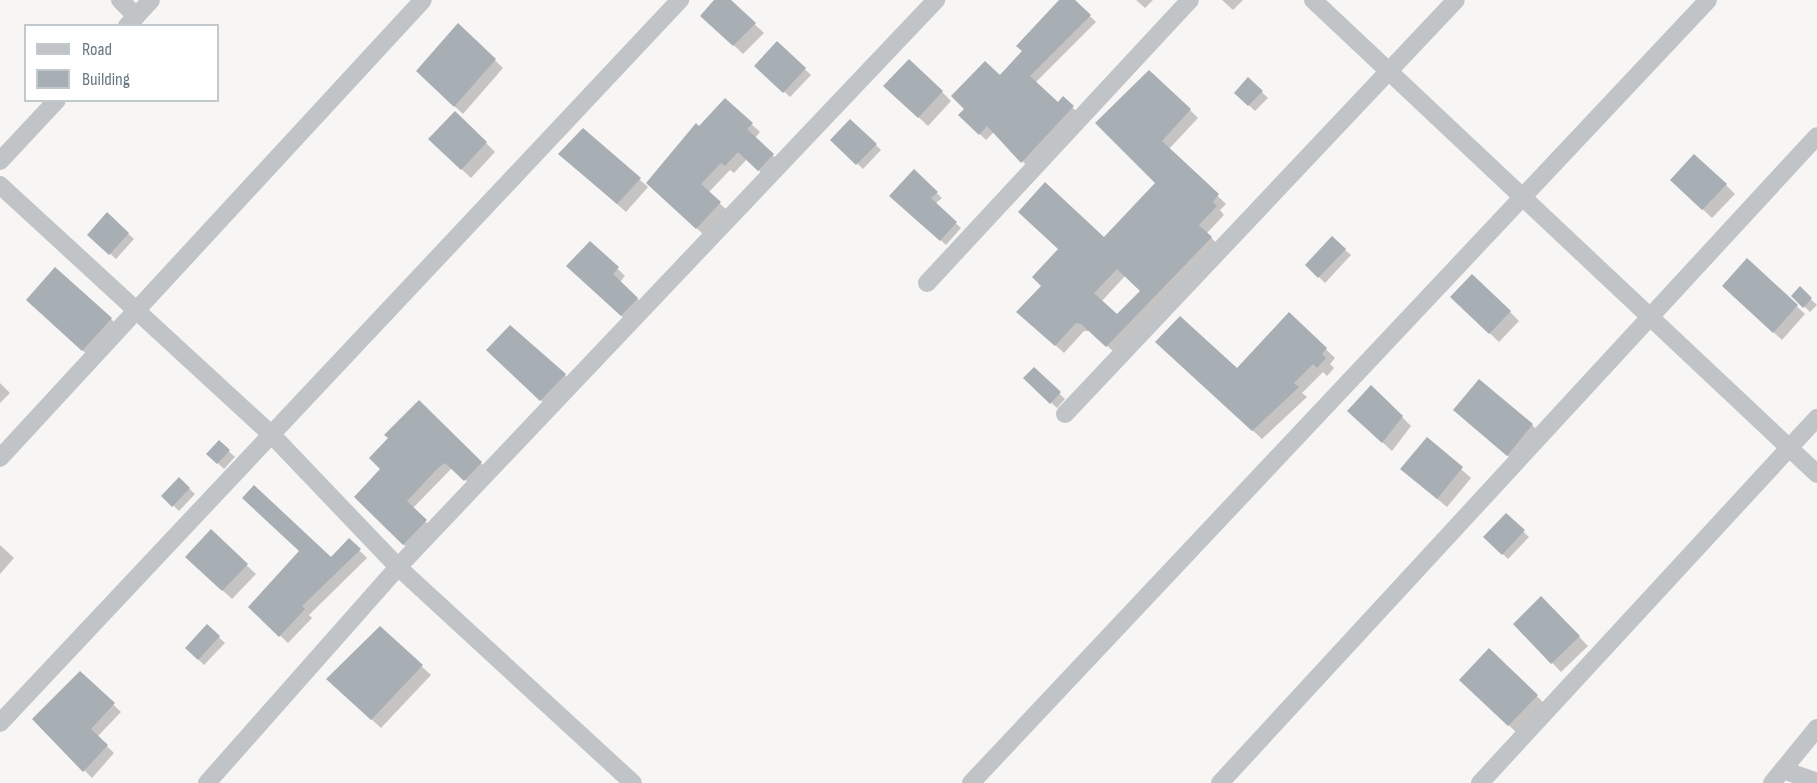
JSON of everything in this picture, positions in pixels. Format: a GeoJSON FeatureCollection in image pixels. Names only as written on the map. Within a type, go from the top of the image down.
{"type":"FeatureCollection","features":[{"type":"Feature","properties":{"kind":"street"},"geometry":{"type":"LineString","coordinates":[[120,0],[131,20],[151,0]]}},
{"type":"Feature","properties":{"kind":"street"},"geometry":{"type":"LineString","coordinates":[[0,458],[136,307],[423,0]]}},
{"type":"Feature","properties":{"kind":"street"},"geometry":{"type":"LineString","coordinates":[[0,723],[270,433],[680,0]]}},
{"type":"Feature","properties":{"kind":"street"},"geometry":{"type":"LineString","coordinates":[[207,783],[398,567],[936,0]]}},
{"type":"Feature","properties":{"kind":"street"},"geometry":{"type":"LineString","coordinates":[[927,283],[1190,0]]}},
{"type":"Feature","properties":{"kind":"street"},"geometry":{"type":"LineString","coordinates":[[1313,0],[1817,474]]}},
{"type":"Feature","properties":{"kind":"street"},"geometry":{"type":"LineString","coordinates":[[1065,414],[1456,0]]}},
{"type":"Feature","properties":{"kind":"street"},"geometry":{"type":"LineString","coordinates":[[971,783],[1708,0]]}},
{"type":"Feature","properties":{"kind":"street"},"geometry":{"type":"LineString","coordinates":[[0,161],[55,102]]}},
{"type":"Feature","properties":{"kind":"street"},"geometry":{"type":"LineString","coordinates":[[1220,783],[1649,315],[1817,136]]}},
{"type":"Feature","properties":{"kind":"street"},"geometry":{"type":"LineString","coordinates":[[0,185],[136,307],[270,433],[398,567],[633,783]]}},
{"type":"Feature","properties":{"kind":"street"},"geometry":{"type":"LineString","coordinates":[[1480,783],[1817,418]]}},
{"type":"Feature","properties":{"kind":"street"},"geometry":{"type":"LineString","coordinates":[[1777,776],[1817,728]]}},
{"type":"Feature","properties":{"kind":"street"},"geometry":{"type":"LineString","coordinates":[[1777,776],[1817,782]]}},
{"type":"Feature","properties":{"kind":"building"},"geometry":{"type":"Polygon","coordinates":[[[714,0],[731,0],[756,23],[733,46],[700,16],[714,0]]]}},
{"type":"Feature","properties":{"kind":"building"},"geometry":{"type":"Polygon","coordinates":[[[1059,0],[1075,0],[1091,15],[1030,76],[1058,102],[1063,96],[1074,106],[1021,163],[987,126],[979,135],[958,115],[964,109],[951,96],[985,61],[1000,75],[1022,51],[1016,46],[1059,0]]]}},
{"type":"Feature","properties":{"kind":"building"},"geometry":{"type":"Polygon","coordinates":[[[458,23],[496,59],[454,107],[416,71],[458,23]]]}},
{"type":"Feature","properties":{"kind":"building"},"geometry":{"type":"Polygon","coordinates":[[[777,41],[806,68],[783,93],[754,66],[777,41]]]}},
{"type":"Feature","properties":{"kind":"building"},"geometry":{"type":"Polygon","coordinates":[[[909,59],[943,91],[918,118],[883,86],[909,59]]]}},
{"type":"Feature","properties":{"kind":"building"},"geometry":{"type":"Polygon","coordinates":[[[1149,70],[1191,109],[1162,141],[1219,194],[1213,202],[1217,206],[1199,225],[1212,237],[1106,347],[1081,324],[1076,323],[1055,346],[1016,312],[1041,286],[1032,277],[1058,249],[1018,212],[1045,182],[1104,237],[1155,183],[1095,123],[1149,70]],[[1117,269],[1094,293],[1117,314],[1140,291],[1117,269]]]}},
{"type":"Feature","properties":{"kind":"building"},"geometry":{"type":"Polygon","coordinates":[[[1248,77],[1263,91],[1248,106],[1234,93],[1248,77]]]}},
{"type":"Feature","properties":{"kind":"building"},"geometry":{"type":"Polygon","coordinates":[[[725,98],[753,123],[747,129],[774,154],[758,171],[738,152],[725,166],[721,163],[701,184],[721,202],[696,229],[646,183],[696,123],[699,126],[725,98]]]}},
{"type":"Feature","properties":{"kind":"building"},"geometry":{"type":"Polygon","coordinates":[[[455,111],[487,142],[461,170],[428,139],[455,111]]]}},
{"type":"Feature","properties":{"kind":"building"},"geometry":{"type":"Polygon","coordinates":[[[850,119],[877,144],[856,165],[830,140],[850,119]]]}},
{"type":"Feature","properties":{"kind":"building"},"geometry":{"type":"Polygon","coordinates":[[[583,128],[641,178],[617,204],[558,154],[583,128]]]}},
{"type":"Feature","properties":{"kind":"building"},"geometry":{"type":"Polygon","coordinates":[[[1694,154],[1727,184],[1702,210],[1670,180],[1694,154]]]}},
{"type":"Feature","properties":{"kind":"building"},"geometry":{"type":"Polygon","coordinates":[[[914,169],[938,192],[931,198],[957,222],[940,241],[889,196],[914,169]]]}},
{"type":"Feature","properties":{"kind":"building"},"geometry":{"type":"Polygon","coordinates":[[[107,212],[129,233],[109,255],[87,235],[107,212]]]}},
{"type":"Feature","properties":{"kind":"building"},"geometry":{"type":"Polygon","coordinates":[[[1332,236],[1346,249],[1318,278],[1305,265],[1332,236]]]}},
{"type":"Feature","properties":{"kind":"building"},"geometry":{"type":"Polygon","coordinates":[[[590,241],[619,267],[613,274],[638,298],[621,316],[566,266],[590,241]]]}},
{"type":"Feature","properties":{"kind":"building"},"geometry":{"type":"Polygon","coordinates":[[[1747,258],[1798,305],[1773,333],[1722,286],[1747,258]]]}},
{"type":"Feature","properties":{"kind":"building"},"geometry":{"type":"Polygon","coordinates":[[[55,267],[112,318],[82,351],[26,300],[55,267]]]}},
{"type":"Feature","properties":{"kind":"building"},"geometry":{"type":"Polygon","coordinates":[[[1472,274],[1511,311],[1489,334],[1450,297],[1472,274]]]}},
{"type":"Feature","properties":{"kind":"building"},"geometry":{"type":"Polygon","coordinates":[[[1800,286],[1812,298],[1803,308],[1791,296],[1800,286]]]}},
{"type":"Feature","properties":{"kind":"building"},"geometry":{"type":"Polygon","coordinates":[[[1289,312],[1327,348],[1322,354],[1326,358],[1317,368],[1313,364],[1294,383],[1299,387],[1252,431],[1155,342],[1180,316],[1237,368],[1289,312]]]}},
{"type":"Feature","properties":{"kind":"building"},"geometry":{"type":"Polygon","coordinates":[[[510,325],[566,374],[540,401],[486,350],[510,325]]]}},
{"type":"Feature","properties":{"kind":"building"},"geometry":{"type":"Polygon","coordinates":[[[1034,367],[1061,392],[1050,404],[1023,378],[1034,367]]]}},
{"type":"Feature","properties":{"kind":"building"},"geometry":{"type":"Polygon","coordinates":[[[1479,379],[1533,424],[1507,456],[1453,410],[1479,379]]]}},
{"type":"Feature","properties":{"kind":"building"},"geometry":{"type":"Polygon","coordinates":[[[1371,385],[1403,416],[1382,443],[1347,411],[1371,385]]]}},
{"type":"Feature","properties":{"kind":"building"},"geometry":{"type":"Polygon","coordinates":[[[419,400],[482,462],[464,481],[445,463],[438,468],[407,501],[427,520],[403,545],[354,497],[380,469],[369,458],[388,438],[384,435],[419,400]]]}},
{"type":"Feature","properties":{"kind":"building"},"geometry":{"type":"Polygon","coordinates":[[[1427,437],[1463,467],[1437,499],[1400,469],[1427,437]]]}},
{"type":"Feature","properties":{"kind":"building"},"geometry":{"type":"Polygon","coordinates":[[[219,440],[230,450],[217,464],[206,454],[219,440]]]}},
{"type":"Feature","properties":{"kind":"building"},"geometry":{"type":"Polygon","coordinates":[[[179,477],[190,488],[172,507],[161,496],[179,477]]]}},
{"type":"Feature","properties":{"kind":"building"},"geometry":{"type":"Polygon","coordinates":[[[254,485],[331,557],[349,538],[361,549],[302,606],[305,609],[279,637],[248,607],[299,551],[242,498],[254,485]]]}},
{"type":"Feature","properties":{"kind":"building"},"geometry":{"type":"Polygon","coordinates":[[[1506,513],[1525,530],[1502,555],[1483,537],[1506,513]]]}},
{"type":"Feature","properties":{"kind":"building"},"geometry":{"type":"Polygon","coordinates":[[[211,529],[248,564],[222,591],[185,557],[211,529]]]}},
{"type":"Feature","properties":{"kind":"building"},"geometry":{"type":"Polygon","coordinates":[[[1541,596],[1580,636],[1551,664],[1513,624],[1541,596]]]}},
{"type":"Feature","properties":{"kind":"building"},"geometry":{"type":"Polygon","coordinates":[[[207,624],[220,636],[198,660],[185,648],[207,624]]]}},
{"type":"Feature","properties":{"kind":"building"},"geometry":{"type":"Polygon","coordinates":[[[380,626],[423,665],[371,720],[326,679],[380,626]]]}},
{"type":"Feature","properties":{"kind":"building"},"geometry":{"type":"Polygon","coordinates":[[[1489,648],[1538,695],[1508,726],[1459,680],[1489,648]]]}},
{"type":"Feature","properties":{"kind":"building"},"geometry":{"type":"Polygon","coordinates":[[[80,671],[115,703],[91,729],[108,745],[83,772],[32,719],[80,671]]]}}]}
